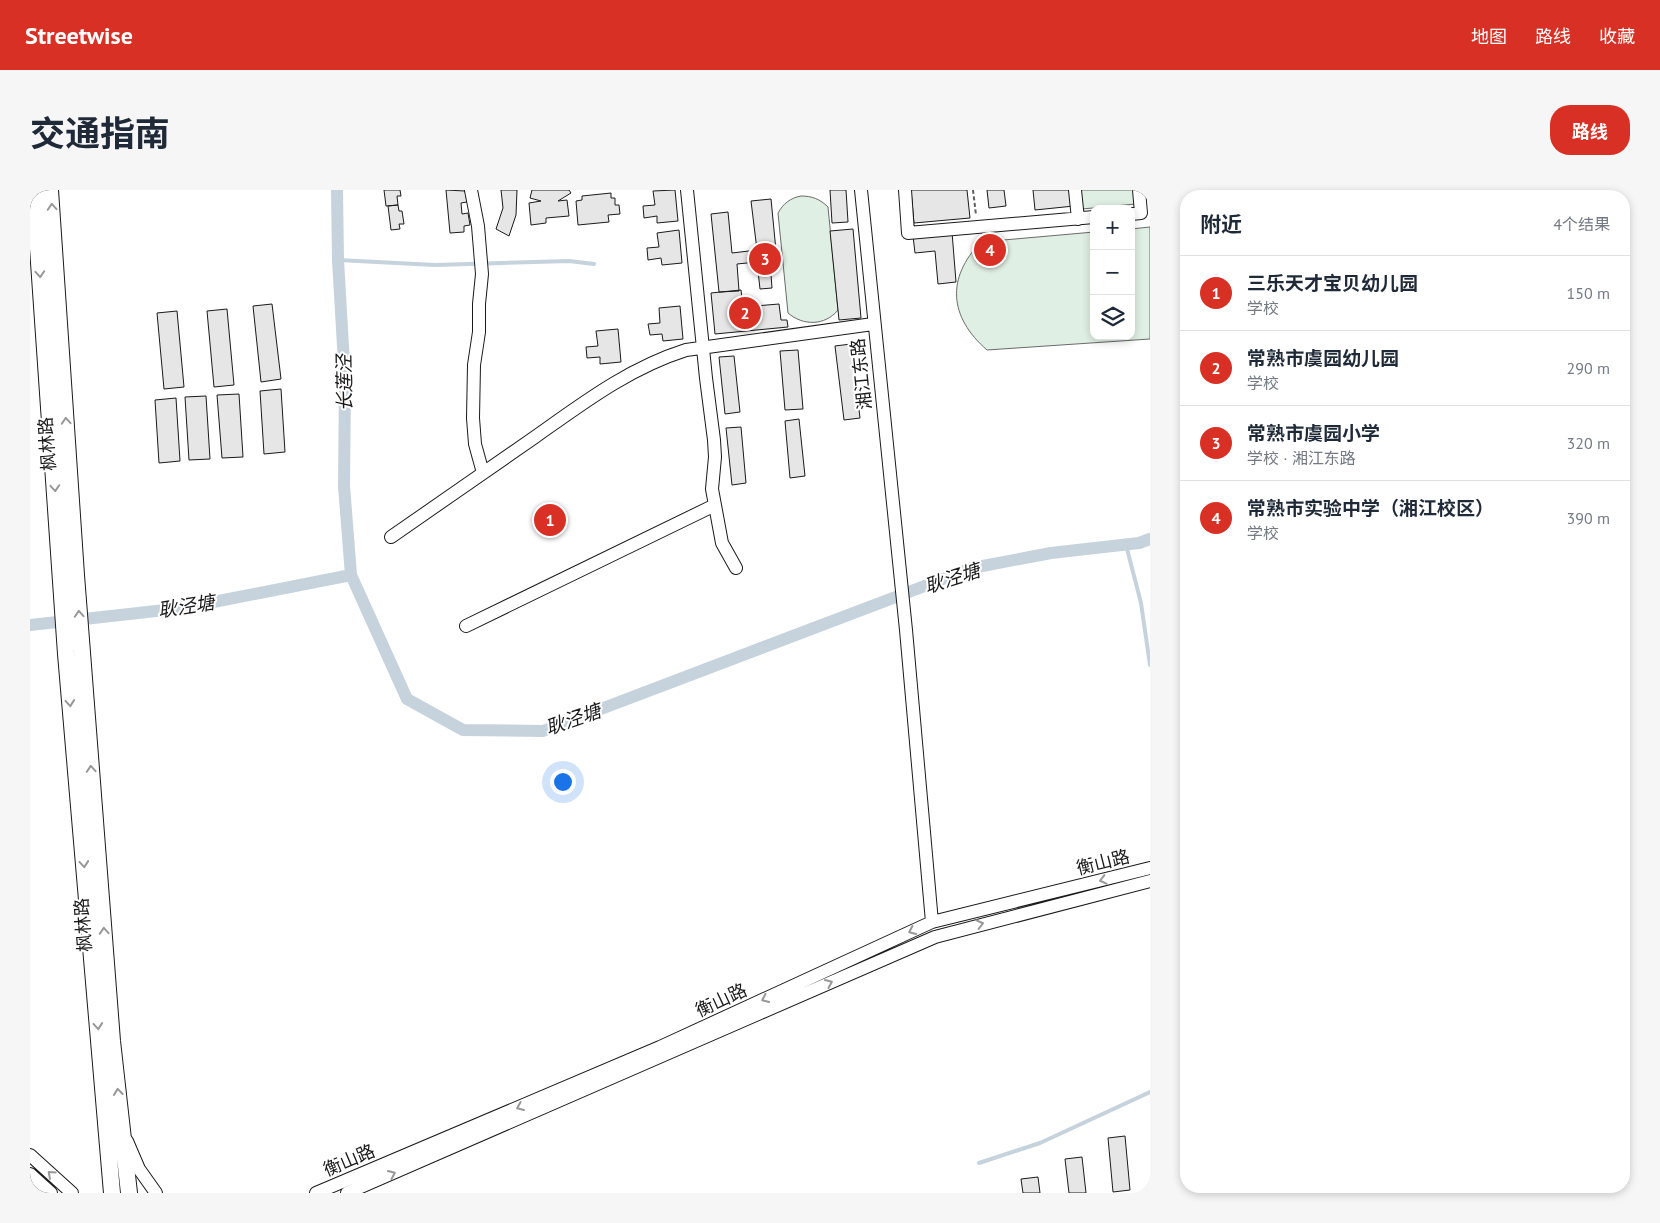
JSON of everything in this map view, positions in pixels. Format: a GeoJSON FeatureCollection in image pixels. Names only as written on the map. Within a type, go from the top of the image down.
{"type":"FeatureCollection","features":[{"type":"Feature","properties":{"kind":"main road","name":"枫林路"},"geometry":{"type":"LineString","coordinates":[[34,190],[69,575]]}},
{"type":"Feature","properties":{"kind":"main road","name":"枫林路"},"geometry":{"type":"LineString","coordinates":[[50,190],[69,575]]}},
{"type":"Feature","properties":{"kind":"main road"},"geometry":{"type":"LineString","coordinates":[[69,575],[74,653]]}},
{"type":"Feature","properties":{"kind":"main road","name":"枫林路"},"geometry":{"type":"LineString","coordinates":[[74,653],[129,1193]]}},
{"type":"Feature","properties":{"kind":"main road","name":"枫林路"},"geometry":{"type":"LineString","coordinates":[[74,653],[112,1193]]}},
{"type":"Feature","properties":{"kind":"street"},"geometry":{"type":"LineString","coordinates":[[471,190],[478,226],[482,274],[479,332],[474,365],[475,444],[484,473]]}},
{"type":"Feature","properties":{"kind":"street"},"geometry":{"type":"LineString","coordinates":[[687,190],[714,440],[715,458],[712,489],[722,542],[736,568]]}},
{"type":"Feature","properties":{"kind":"street","name":"湘江东路"},"geometry":{"type":"LineString","coordinates":[[861,190],[873,324],[906,630],[932,922]]}},
{"type":"Feature","properties":{"kind":"street"},"geometry":{"type":"LineString","coordinates":[[905,190],[908,233],[1090,217]]}},
{"type":"Feature","properties":{"kind":"street"},"geometry":{"type":"LineString","coordinates":[[1075,190],[1078,218]]}},
{"type":"Feature","properties":{"kind":"street"},"geometry":{"type":"LineString","coordinates":[[1135,214],[1141,213],[1139,190]]}},
{"type":"Feature","properties":{"kind":"street"},"geometry":{"type":"LineString","coordinates":[[391,537],[604,389],[664,357],[704,347],[873,324]]}},
{"type":"Feature","properties":{"kind":"street"},"geometry":{"type":"LineString","coordinates":[[466,626],[715,505]]}},
{"type":"Feature","properties":{"kind":"street","name":"衡山路"},"geometry":{"type":"LineString","coordinates":[[316,1193],[660,1047],[932,922],[1150,868]]}},
{"type":"Feature","properties":{"kind":"street","name":"衡山路"},"geometry":{"type":"LineString","coordinates":[[347,1193],[935,937],[1150,882]]}},
{"type":"Feature","properties":{"kind":"street"},"geometry":{"type":"LineString","coordinates":[[121,1124],[139,1169],[156,1193]]}},
{"type":"Feature","properties":{"kind":"street"},"geometry":{"type":"LineString","coordinates":[[30,1156],[72,1193]]}},
{"type":"Feature","properties":{"kind":"street"},"geometry":{"type":"LineString","coordinates":[[30,1174],[51,1193]]}},
{"type":"Feature","properties":{"kind":"path"},"geometry":{"type":"LineString","coordinates":[[973,190],[977,227]]}},
{"type":"Feature","properties":{"kind":"green space"},"geometry":{"type":"Polygon","coordinates":[[[1080,190],[1135,190],[1136,204],[1090,205],[1090,208],[1082,209],[1080,190]]]}},
{"type":"Feature","properties":{"kind":"green space"},"geometry":{"type":"Polygon","coordinates":[[[801,196],[816,198],[828,207],[838,310],[827,319],[814,322],[800,320],[788,313],[778,213],[787,202],[801,196]]]}},
{"type":"Feature","properties":{"kind":"green space"},"geometry":{"type":"Polygon","coordinates":[[[1150,227],[1150,339],[987,350],[974,337],[965,324],[959,311],[957,283],[962,269],[981,242],[1090,232],[1090,340],[1135,340],[1135,229],[1150,227]]]}},
{"type":"Feature","properties":{"kind":"building"},"geometry":{"type":"Polygon","coordinates":[[[384,190],[400,190],[401,196],[397,196],[398,205],[386,206],[384,190]]]}},
{"type":"Feature","properties":{"kind":"building"},"geometry":{"type":"Polygon","coordinates":[[[446,190],[465,191],[467,202],[461,203],[462,214],[468,213],[470,225],[464,226],[464,232],[450,233],[446,190]]]}},
{"type":"Feature","properties":{"kind":"building"},"geometry":{"type":"Polygon","coordinates":[[[501,190],[517,190],[516,215],[509,236],[496,229],[503,208],[501,190]]]}},
{"type":"Feature","properties":{"kind":"building"},"geometry":{"type":"Polygon","coordinates":[[[532,190],[569,190],[571,193],[558,201],[567,200],[569,216],[546,218],[546,223],[531,225],[529,203],[541,201],[530,198],[532,190]]]}},
{"type":"Feature","properties":{"kind":"building"},"geometry":{"type":"Polygon","coordinates":[[[675,190],[678,221],[657,223],[657,216],[644,218],[643,206],[655,205],[653,191],[675,190]]]}},
{"type":"Feature","properties":{"kind":"building"},"geometry":{"type":"Polygon","coordinates":[[[830,190],[846,190],[848,222],[832,223],[830,190]]]}},
{"type":"Feature","properties":{"kind":"building"},"geometry":{"type":"Polygon","coordinates":[[[911,190],[967,190],[970,218],[914,223],[911,190]]]}},
{"type":"Feature","properties":{"kind":"building"},"geometry":{"type":"Polygon","coordinates":[[[987,190],[1004,190],[1006,206],[989,208],[987,190]]]}},
{"type":"Feature","properties":{"kind":"building"},"geometry":{"type":"Polygon","coordinates":[[[1033,190],[1072,190],[1074,206],[1035,210],[1033,190]]]}},
{"type":"Feature","properties":{"kind":"building"},"geometry":{"type":"Polygon","coordinates":[[[611,193],[611,198],[615,198],[615,205],[619,205],[620,214],[608,215],[609,222],[578,225],[576,201],[582,200],[582,196],[611,193]]]}},
{"type":"Feature","properties":{"kind":"building"},"geometry":{"type":"Polygon","coordinates":[[[771,199],[777,261],[770,261],[772,288],[760,289],[757,262],[737,264],[739,291],[719,292],[711,214],[728,212],[732,253],[757,250],[751,201],[771,199]]]}},
{"type":"Feature","properties":{"kind":"building"},"geometry":{"type":"Polygon","coordinates":[[[398,205],[399,211],[402,211],[404,224],[399,224],[400,229],[391,230],[388,206],[398,205]]]}},
{"type":"Feature","properties":{"kind":"building"},"geometry":{"type":"Polygon","coordinates":[[[853,229],[861,318],[839,320],[830,231],[853,229]]]}},
{"type":"Feature","properties":{"kind":"building"},"geometry":{"type":"Polygon","coordinates":[[[679,230],[682,263],[662,265],[661,258],[648,260],[647,248],[659,247],[657,233],[679,230]]]}},
{"type":"Feature","properties":{"kind":"building"},"geometry":{"type":"Polygon","coordinates":[[[952,232],[956,282],[938,284],[935,251],[915,253],[913,236],[952,232]]]}},
{"type":"Feature","properties":{"kind":"building"},"geometry":{"type":"Polygon","coordinates":[[[741,290],[743,307],[779,304],[781,320],[787,320],[788,327],[715,334],[711,293],[741,290]]]}},
{"type":"Feature","properties":{"kind":"building"},"geometry":{"type":"Polygon","coordinates":[[[272,304],[281,379],[261,382],[253,306],[272,304]]]}},
{"type":"Feature","properties":{"kind":"building"},"geometry":{"type":"Polygon","coordinates":[[[680,306],[683,339],[663,341],[662,334],[650,335],[648,324],[660,323],[659,308],[680,306]]]}},
{"type":"Feature","properties":{"kind":"building"},"geometry":{"type":"Polygon","coordinates":[[[227,309],[234,385],[214,387],[207,311],[227,309]]]}},
{"type":"Feature","properties":{"kind":"building"},"geometry":{"type":"Polygon","coordinates":[[[177,311],[184,387],[164,389],[157,313],[177,311]]]}},
{"type":"Feature","properties":{"kind":"building"},"geometry":{"type":"Polygon","coordinates":[[[618,329],[621,362],[600,364],[600,357],[587,358],[586,347],[598,346],[596,331],[618,329]]]}},
{"type":"Feature","properties":{"kind":"building"},"geometry":{"type":"Polygon","coordinates":[[[851,344],[860,418],[844,420],[835,346],[851,344]]]}},
{"type":"Feature","properties":{"kind":"building"},"geometry":{"type":"Polygon","coordinates":[[[798,350],[803,409],[785,410],[780,351],[798,350]]]}},
{"type":"Feature","properties":{"kind":"building"},"geometry":{"type":"Polygon","coordinates":[[[734,356],[740,412],[725,414],[719,357],[734,356]]]}},
{"type":"Feature","properties":{"kind":"building"},"geometry":{"type":"Polygon","coordinates":[[[281,389],[285,452],[264,454],[260,391],[281,389]]]}},
{"type":"Feature","properties":{"kind":"building"},"geometry":{"type":"Polygon","coordinates":[[[239,394],[243,457],[222,458],[217,395],[239,394]]]}},
{"type":"Feature","properties":{"kind":"building"},"geometry":{"type":"Polygon","coordinates":[[[206,396],[210,459],[189,460],[185,397],[206,396]]]}},
{"type":"Feature","properties":{"kind":"building"},"geometry":{"type":"Polygon","coordinates":[[[176,398],[180,461],[159,463],[155,400],[176,398]]]}},
{"type":"Feature","properties":{"kind":"building"},"geometry":{"type":"Polygon","coordinates":[[[799,419],[805,476],[790,478],[785,421],[799,419]]]}},
{"type":"Feature","properties":{"kind":"building"},"geometry":{"type":"Polygon","coordinates":[[[741,427],[746,483],[732,485],[726,428],[741,427]]]}},
{"type":"Feature","properties":{"kind":"building"},"geometry":{"type":"Polygon","coordinates":[[[1125,1136],[1130,1190],[1113,1192],[1108,1138],[1125,1136]]]}},
{"type":"Feature","properties":{"kind":"building"},"geometry":{"type":"Polygon","coordinates":[[[1082,1157],[1086,1193],[1069,1193],[1065,1159],[1082,1157]]]}},
{"type":"Feature","properties":{"kind":"building"},"geometry":{"type":"Polygon","coordinates":[[[1038,1177],[1040,1193],[1023,1193],[1021,1179],[1038,1177]]]}},
{"type":"Feature","properties":{"kind":"waterway","name":"长莲泾"},"geometry":{"type":"LineString","coordinates":[[337,190],[338,260],[345,381],[344,486],[351,575]]}},
{"type":"Feature","properties":{"kind":"waterway"},"geometry":{"type":"LineString","coordinates":[[338,260],[435,265],[569,261],[594,264]]}},
{"type":"Feature","properties":{"kind":"waterway","name":"耿泾塘"},"geometry":{"type":"LineString","coordinates":[[30,625],[183,608],[351,575],[407,699],[463,730],[543,731],[972,568],[1051,553],[1139,543],[1150,539]]}},
{"type":"Feature","properties":{"kind":"waterway"},"geometry":{"type":"LineString","coordinates":[[1126,545],[1141,603],[1150,665]]}},
{"type":"Feature","properties":{"kind":"waterway"},"geometry":{"type":"LineString","coordinates":[[979,1163],[1040,1143],[1150,1092]]}},
{"type":"Feature","properties":{"kind":"place","name":"常熟市实验中学（湘江校区）"},"geometry":{"type":"Point","coordinates":[990,250]}},
{"type":"Feature","properties":{"kind":"place","name":"常熟市虞园小学"},"geometry":{"type":"Point","coordinates":[765,259]}},
{"type":"Feature","properties":{"kind":"place","name":"常熟市虞园幼儿园"},"geometry":{"type":"Point","coordinates":[745,313]}},
{"type":"Feature","properties":{"kind":"place","name":"三乐天才宝贝幼儿园"},"geometry":{"type":"Point","coordinates":[550,520]}}]}
